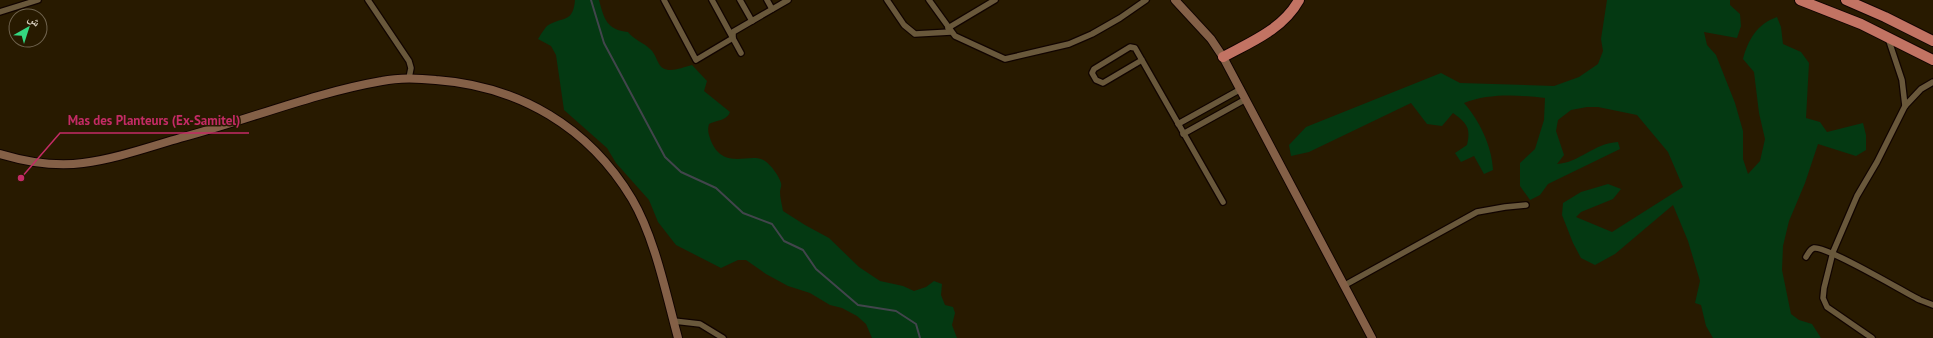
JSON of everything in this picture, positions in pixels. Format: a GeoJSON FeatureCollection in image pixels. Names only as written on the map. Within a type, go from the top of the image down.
{"type":"FeatureCollection","features":[{"type":"Feature","properties":{"kind":"highway"},"geometry":{"type":"LineString","coordinates":[[1223,57],[1268,33],[1285,20],[1299,0]]}},
{"type":"Feature","properties":{"kind":"highway"},"geometry":{"type":"LineString","coordinates":[[1800,0],[1861,24],[1933,60]]}},
{"type":"Feature","properties":{"kind":"highway"},"geometry":{"type":"LineString","coordinates":[[1846,0],[1885,17],[1933,41]]}},
{"type":"Feature","properties":{"kind":"main road"},"geometry":{"type":"LineString","coordinates":[[1175,0],[1208,35],[1223,57],[1372,338]]}},
{"type":"Feature","properties":{"kind":"main road"},"geometry":{"type":"LineString","coordinates":[[0,154],[25,161],[52,164],[83,163],[216,129],[317,96],[382,80],[409,78],[449,81],[480,86],[519,98],[554,117],[588,144],[610,170],[635,205],[647,230],[678,338]]}},
{"type":"Feature","properties":{"kind":"street"},"geometry":{"type":"LineString","coordinates":[[0,12],[38,0]]}},
{"type":"Feature","properties":{"kind":"street"},"geometry":{"type":"LineString","coordinates":[[368,0],[409,61],[411,68],[409,78]]}},
{"type":"Feature","properties":{"kind":"street"},"geometry":{"type":"LineString","coordinates":[[664,0],[696,60],[733,38]]}},
{"type":"Feature","properties":{"kind":"street"},"geometry":{"type":"LineString","coordinates":[[712,0],[741,53]]}},
{"type":"Feature","properties":{"kind":"street"},"geometry":{"type":"LineString","coordinates":[[740,0],[752,21]]}},
{"type":"Feature","properties":{"kind":"street"},"geometry":{"type":"LineString","coordinates":[[767,0],[772,9]]}},
{"type":"Feature","properties":{"kind":"street"},"geometry":{"type":"LineString","coordinates":[[733,38],[733,32],[788,0]]}},
{"type":"Feature","properties":{"kind":"street"},"geometry":{"type":"LineString","coordinates":[[887,0],[904,25],[915,34],[950,30],[995,0]]}},
{"type":"Feature","properties":{"kind":"street"},"geometry":{"type":"LineString","coordinates":[[929,0],[950,30],[961,39],[1005,59],[1075,41],[1120,18],[1146,0]]}},
{"type":"Feature","properties":{"kind":"street"},"geometry":{"type":"LineString","coordinates":[[1887,36],[1902,80],[1905,106]]}},
{"type":"Feature","properties":{"kind":"street"},"geometry":{"type":"LineString","coordinates":[[1142,60],[1103,83],[1096,80],[1092,73],[1094,69],[1132,46],[1135,48],[1142,60],[1178,124],[1183,134],[1223,202]]}},
{"type":"Feature","properties":{"kind":"street"},"geometry":{"type":"LineString","coordinates":[[1872,338],[1838,316],[1827,307],[1822,298],[1833,252],[1857,196],[1877,162],[1905,106],[1921,89],[1933,82]]}},
{"type":"Feature","properties":{"kind":"street"},"geometry":{"type":"LineString","coordinates":[[1178,124],[1241,89]]}},
{"type":"Feature","properties":{"kind":"street"},"geometry":{"type":"LineString","coordinates":[[1183,134],[1246,99]]}},
{"type":"Feature","properties":{"kind":"street"},"geometry":{"type":"LineString","coordinates":[[1345,285],[1477,212],[1526,205]]}},
{"type":"Feature","properties":{"kind":"street"},"geometry":{"type":"LineString","coordinates":[[1806,257],[1810,250],[1814,248],[1833,252],[1920,300],[1933,305]]}},
{"type":"Feature","properties":{"kind":"street"},"geometry":{"type":"LineString","coordinates":[[674,321],[700,324],[723,338]]}},
{"type":"Feature","properties":{"kind":"green space"},"geometry":{"type":"Polygon","coordinates":[[[575,0],[599,0],[605,18],[611,26],[615,29],[628,32],[647,47],[653,52],[664,69],[673,70],[692,65],[707,81],[704,91],[730,112],[724,119],[709,124],[709,135],[716,150],[723,156],[730,158],[752,158],[765,161],[777,174],[780,180],[780,194],[783,211],[829,238],[859,267],[880,281],[903,286],[914,291],[926,287],[934,281],[942,284],[941,295],[945,305],[953,307],[955,313],[952,325],[957,338],[872,338],[866,324],[857,316],[842,308],[830,305],[810,293],[788,286],[766,274],[746,260],[738,260],[721,268],[676,245],[658,222],[649,200],[616,163],[607,148],[564,110],[556,55],[551,46],[538,39],[547,26],[566,18],[572,13],[575,0]]]}},
{"type":"Feature","properties":{"kind":"green space"},"geometry":{"type":"Polygon","coordinates":[[[1607,0],[1730,0],[1730,5],[1740,14],[1741,26],[1737,38],[1704,32],[1707,45],[1716,55],[1735,103],[1743,131],[1743,159],[1748,174],[1760,161],[1765,139],[1759,113],[1754,72],[1743,59],[1754,34],[1759,28],[1770,20],[1777,17],[1781,27],[1783,44],[1801,52],[1809,63],[1806,118],[1820,122],[1827,132],[1863,123],[1866,135],[1866,150],[1856,156],[1818,144],[1805,183],[1789,221],[1783,246],[1782,270],[1791,314],[1799,320],[1812,324],[1821,338],[1713,338],[1706,326],[1701,305],[1695,303],[1700,281],[1688,241],[1673,205],[1615,254],[1595,265],[1581,258],[1573,243],[1562,215],[1563,203],[1581,192],[1608,184],[1621,189],[1613,199],[1581,212],[1576,217],[1612,232],[1683,187],[1668,152],[1637,115],[1598,107],[1587,107],[1571,110],[1558,120],[1556,131],[1564,155],[1557,164],[1565,163],[1609,143],[1618,142],[1620,149],[1548,184],[1540,195],[1530,200],[1520,186],[1520,163],[1535,149],[1544,120],[1545,98],[1525,96],[1494,96],[1464,103],[1480,125],[1490,152],[1493,170],[1484,174],[1474,156],[1461,162],[1455,153],[1467,145],[1468,130],[1467,126],[1462,120],[1453,113],[1442,126],[1427,124],[1411,103],[1309,152],[1291,156],[1289,145],[1306,127],[1441,73],[1460,83],[1554,86],[1579,77],[1598,64],[1603,51],[1601,39],[1607,0]]]}},
{"type":"Feature","properties":{"kind":"waterway"},"geometry":{"type":"LineString","coordinates":[[591,0],[604,43],[665,157],[681,172],[716,188],[743,213],[772,224],[784,241],[803,250],[816,269],[858,305],[896,311],[916,324],[920,338]]}},
{"type":"Feature","properties":{"kind":"place","name":"Mas des Planteurs (Ex-Samitel)"},"geometry":{"type":"Point","coordinates":[21,178]}}]}
